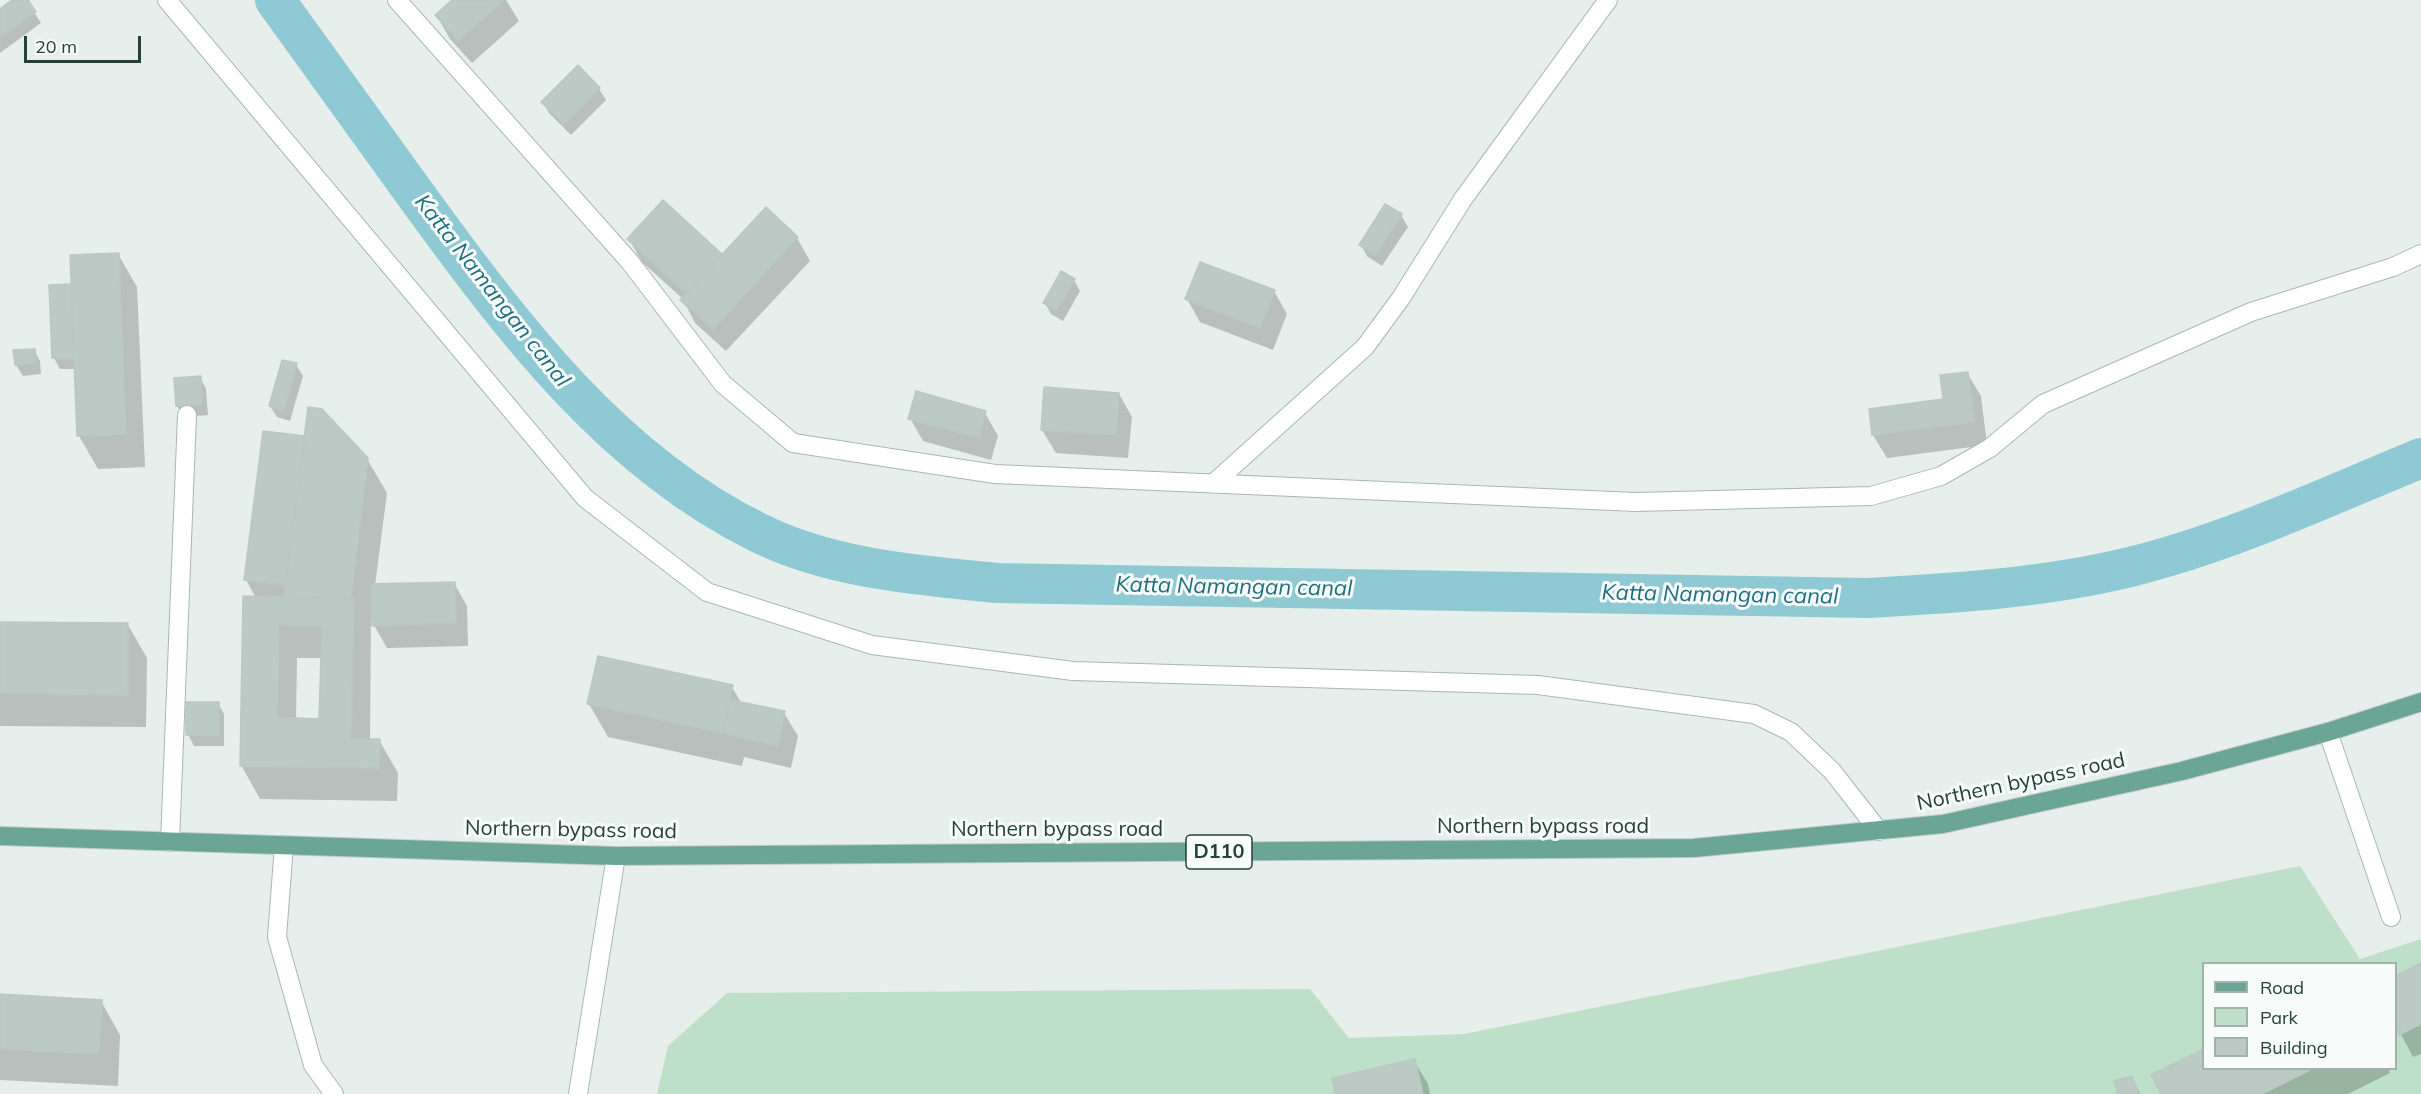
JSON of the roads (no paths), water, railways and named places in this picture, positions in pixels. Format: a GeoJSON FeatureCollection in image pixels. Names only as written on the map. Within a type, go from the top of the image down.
{"type":"FeatureCollection","features":[{"type":"Feature","properties":{"kind":"main road","name":"Northern bypass road"},"geometry":{"type":"LineString","coordinates":[[0,836],[616,856],[1694,848],[1954,822],[2182,771],[2328,732],[2421,702]]}},
{"type":"Feature","properties":{"kind":"street"},"geometry":{"type":"LineString","coordinates":[[167,0],[585,498],[707,592],[872,645],[1073,671],[1538,686],[1754,714],[1791,732],[1816,755],[1832,771],[1879,831]]}},
{"type":"Feature","properties":{"kind":"street"},"geometry":{"type":"LineString","coordinates":[[397,0],[630,262],[723,384],[793,443],[995,474],[1636,502],[1870,496],[1941,476],[1990,448],[2043,404],[2251,312],[2392,267],[2421,254]]}},
{"type":"Feature","properties":{"kind":"street"},"geometry":{"type":"LineString","coordinates":[[1215,482],[1365,347],[1401,298],[1463,200],[1608,0]]}},
{"type":"Feature","properties":{"kind":"street"},"geometry":{"type":"LineString","coordinates":[[170,842],[187,415]]}},
{"type":"Feature","properties":{"kind":"street"},"geometry":{"type":"LineString","coordinates":[[2328,732],[2391,917]]}},
{"type":"Feature","properties":{"kind":"street"},"geometry":{"type":"LineString","coordinates":[[284,845],[277,937],[313,1065],[334,1094]]}},
{"type":"Feature","properties":{"kind":"street"},"geometry":{"type":"LineString","coordinates":[[578,1094],[616,856]]}},
{"type":"Feature","properties":{"kind":"waterway","name":"Katta Namangan canal"},"geometry":{"type":"LineString","coordinates":[[275,0],[490,295],[528,342],[611,429],[657,468],[706,503],[759,533],[787,545],[845,563],[906,573],[997,583],[1868,598],[1934,594],[2065,580],[2168,557],[2278,518],[2421,458]]}}]}
